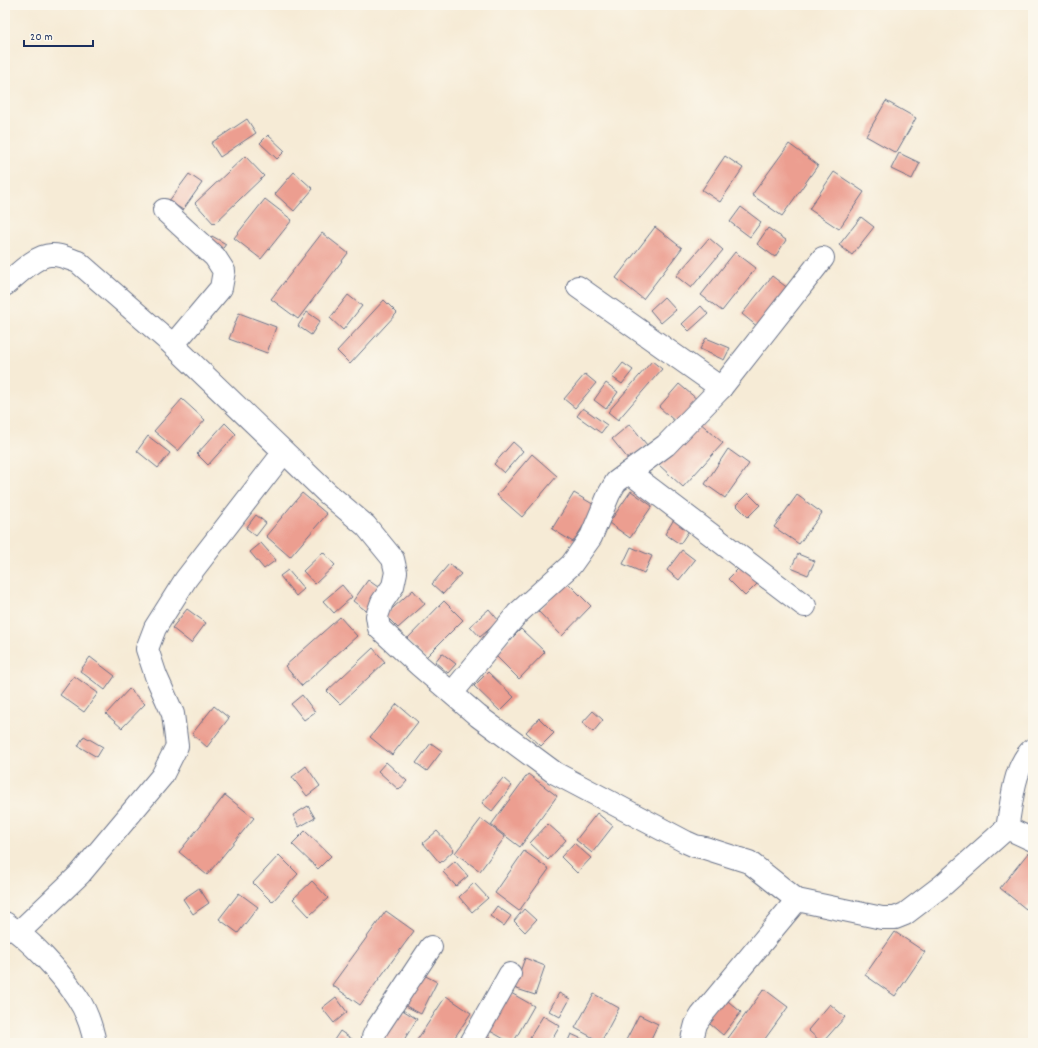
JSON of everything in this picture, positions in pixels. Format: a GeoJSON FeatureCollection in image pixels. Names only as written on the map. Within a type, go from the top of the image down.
{"type":"FeatureCollection","features":[{"type":"Feature","properties":{"kind":"street"},"geometry":{"type":"LineString","coordinates":[[164,210],[215,257],[224,271],[222,288],[173,344]]}},
{"type":"Feature","properties":{"kind":"street"},"geometry":{"type":"LineString","coordinates":[[5,285],[38,259],[50,254],[63,256],[78,262],[173,344],[284,452],[366,526],[393,559],[396,572],[393,586],[382,602],[376,616],[379,628],[420,666],[478,716],[556,773],[686,842],[749,862],[797,900],[882,918],[894,918],[905,914],[943,885],[1007,828],[1018,770],[1033,749]]}},
{"type":"Feature","properties":{"kind":"street"},"geometry":{"type":"LineString","coordinates":[[452,693],[517,614],[570,565],[591,537],[608,494],[616,482],[666,445],[721,388],[823,258]]}},
{"type":"Feature","properties":{"kind":"street"},"geometry":{"type":"LineString","coordinates":[[578,287],[721,388]]}},
{"type":"Feature","properties":{"kind":"street"},"geometry":{"type":"LineString","coordinates":[[94,1043],[88,1017],[78,998],[53,968],[12,928],[80,874],[162,776],[177,746],[173,714],[156,676],[147,649],[155,628],[186,579],[284,452]]}},
{"type":"Feature","properties":{"kind":"street"},"geometry":{"type":"LineString","coordinates":[[630,473],[805,606]]}},
{"type":"Feature","properties":{"kind":"street"},"geometry":{"type":"LineString","coordinates":[[1007,828],[1033,840]]}},
{"type":"Feature","properties":{"kind":"street"},"geometry":{"type":"LineString","coordinates":[[690,1043],[696,1024],[701,1016],[797,900]]}},
{"type":"Feature","properties":{"kind":"street"},"geometry":{"type":"LineString","coordinates":[[372,1043],[378,1027],[431,947]]}},
{"type":"Feature","properties":{"kind":"street"},"geometry":{"type":"LineString","coordinates":[[471,1043],[510,974]]}},
{"type":"Feature","properties":{"kind":"building"},"geometry":{"type":"Polygon","coordinates":[[[886,101],[916,118],[896,153],[866,136],[886,101]]]}},
{"type":"Feature","properties":{"kind":"building"},"geometry":{"type":"Polygon","coordinates":[[[247,119],[256,133],[220,157],[211,143],[247,119]]]}},
{"type":"Feature","properties":{"kind":"building"},"geometry":{"type":"Polygon","coordinates":[[[268,135],[285,151],[277,159],[260,143],[268,135]]]}},
{"type":"Feature","properties":{"kind":"building"},"geometry":{"type":"Polygon","coordinates":[[[789,144],[818,165],[782,216],[752,195],[789,144]]]}},
{"type":"Feature","properties":{"kind":"building"},"geometry":{"type":"Polygon","coordinates":[[[899,153],[920,163],[912,179],[891,169],[899,153]]]}},
{"type":"Feature","properties":{"kind":"building"},"geometry":{"type":"Polygon","coordinates":[[[245,156],[264,176],[214,224],[195,203],[245,156]]]}},
{"type":"Feature","properties":{"kind":"building"},"geometry":{"type":"Polygon","coordinates":[[[725,156],[743,168],[720,202],[702,190],[725,156]]]}},
{"type":"Feature","properties":{"kind":"building"},"geometry":{"type":"Polygon","coordinates":[[[294,172],[313,189],[294,211],[275,194],[294,172]]]}},
{"type":"Feature","properties":{"kind":"building"},"geometry":{"type":"Polygon","coordinates":[[[834,172],[864,192],[839,229],[809,209],[834,172]]]}},
{"type":"Feature","properties":{"kind":"building"},"geometry":{"type":"Polygon","coordinates":[[[189,174],[202,183],[183,210],[169,201],[189,174]]]}},
{"type":"Feature","properties":{"kind":"building"},"geometry":{"type":"Polygon","coordinates":[[[265,199],[292,220],[261,259],[234,238],[265,199]]]}},
{"type":"Feature","properties":{"kind":"building"},"geometry":{"type":"Polygon","coordinates":[[[741,207],[761,222],[750,237],[730,222],[741,207]]]}},
{"type":"Feature","properties":{"kind":"building"},"geometry":{"type":"Polygon","coordinates":[[[861,217],[874,227],[852,255],[839,245],[861,217]]]}},
{"type":"Feature","properties":{"kind":"building"},"geometry":{"type":"Polygon","coordinates":[[[655,227],[682,248],[643,299],[616,278],[655,227]]]}},
{"type":"Feature","properties":{"kind":"building"},"geometry":{"type":"Polygon","coordinates":[[[768,228],[786,240],[775,257],[757,244],[768,228]]]}},
{"type":"Feature","properties":{"kind":"building"},"geometry":{"type":"Polygon","coordinates":[[[322,233],[348,253],[298,319],[271,299],[322,233]]]}},
{"type":"Feature","properties":{"kind":"building"},"geometry":{"type":"Polygon","coordinates":[[[212,236],[226,244],[221,251],[208,244],[212,236]]]}},
{"type":"Feature","properties":{"kind":"building"},"geometry":{"type":"Polygon","coordinates":[[[709,238],[723,250],[691,288],[676,276],[709,238]]]}},
{"type":"Feature","properties":{"kind":"building"},"geometry":{"type":"Polygon","coordinates":[[[735,252],[756,268],[722,311],[701,295],[735,252]]]}},
{"type":"Feature","properties":{"kind":"building"},"geometry":{"type":"Polygon","coordinates":[[[772,276],[789,289],[759,328],[742,314],[772,276]]]}},
{"type":"Feature","properties":{"kind":"building"},"geometry":{"type":"Polygon","coordinates":[[[348,295],[362,306],[343,330],[330,318],[348,295]]]}},
{"type":"Feature","properties":{"kind":"building"},"geometry":{"type":"Polygon","coordinates":[[[664,297],[676,310],[661,323],[650,310],[664,297]]]}},
{"type":"Feature","properties":{"kind":"building"},"geometry":{"type":"Polygon","coordinates":[[[384,300],[397,313],[350,364],[337,351],[384,300]]]}},
{"type":"Feature","properties":{"kind":"building"},"geometry":{"type":"Polygon","coordinates":[[[701,306],[708,314],[689,331],[682,324],[701,306]]]}},
{"type":"Feature","properties":{"kind":"building"},"geometry":{"type":"Polygon","coordinates":[[[307,312],[320,321],[311,335],[298,326],[307,312]]]}},
{"type":"Feature","properties":{"kind":"building"},"geometry":{"type":"Polygon","coordinates":[[[239,313],[276,327],[267,353],[229,339],[239,313]]]}},
{"type":"Feature","properties":{"kind":"building"},"geometry":{"type":"Polygon","coordinates":[[[706,338],[730,348],[724,360],[700,349],[706,338]]]}},
{"type":"Feature","properties":{"kind":"building"},"geometry":{"type":"Polygon","coordinates":[[[652,361],[662,369],[618,420],[608,412],[652,361]]]}},
{"type":"Feature","properties":{"kind":"building"},"geometry":{"type":"Polygon","coordinates":[[[623,363],[633,370],[622,384],[612,377],[623,363]]]}},
{"type":"Feature","properties":{"kind":"building"},"geometry":{"type":"Polygon","coordinates":[[[585,374],[596,383],[575,408],[564,399],[585,374]]]}},
{"type":"Feature","properties":{"kind":"building"},"geometry":{"type":"Polygon","coordinates":[[[606,383],[618,392],[606,409],[594,400],[606,383]]]}},
{"type":"Feature","properties":{"kind":"building"},"geometry":{"type":"Polygon","coordinates":[[[679,384],[698,400],[678,424],[659,407],[679,384]]]}},
{"type":"Feature","properties":{"kind":"building"},"geometry":{"type":"Polygon","coordinates":[[[182,399],[205,420],[178,451],[154,431],[182,399]]]}},
{"type":"Feature","properties":{"kind":"building"},"geometry":{"type":"Polygon","coordinates":[[[583,408],[607,425],[601,433],[577,416],[583,408]]]}},
{"type":"Feature","properties":{"kind":"building"},"geometry":{"type":"Polygon","coordinates":[[[698,421],[723,443],[683,487],[659,465],[698,421]]]}},
{"type":"Feature","properties":{"kind":"building"},"geometry":{"type":"Polygon","coordinates":[[[225,423],[236,434],[208,465],[197,454],[225,423]]]}},
{"type":"Feature","properties":{"kind":"building"},"geometry":{"type":"Polygon","coordinates":[[[630,424],[647,445],[629,460],[612,439],[630,424]]]}},
{"type":"Feature","properties":{"kind":"building"},"geometry":{"type":"Polygon","coordinates":[[[148,436],[170,453],[158,468],[137,451],[148,436]]]}},
{"type":"Feature","properties":{"kind":"building"},"geometry":{"type":"Polygon","coordinates":[[[513,442],[523,451],[504,473],[494,464],[513,442]]]}},
{"type":"Feature","properties":{"kind":"building"},"geometry":{"type":"Polygon","coordinates":[[[728,449],[749,464],[725,498],[705,484],[728,449]]]}},
{"type":"Feature","properties":{"kind":"building"},"geometry":{"type":"Polygon","coordinates":[[[532,454],[557,476],[522,517],[497,495],[532,454]]]}},
{"type":"Feature","properties":{"kind":"building"},"geometry":{"type":"Polygon","coordinates":[[[631,491],[652,506],[630,538],[609,523],[631,491]]]}},
{"type":"Feature","properties":{"kind":"building"},"geometry":{"type":"Polygon","coordinates":[[[302,493],[327,514],[290,557],[266,536],[302,493]]]}},
{"type":"Feature","properties":{"kind":"building"},"geometry":{"type":"Polygon","coordinates":[[[574,493],[596,506],[573,542],[552,529],[574,493]]]}},
{"type":"Feature","properties":{"kind":"building"},"geometry":{"type":"Polygon","coordinates":[[[748,493],[760,505],[748,517],[736,505],[748,493]]]}},
{"type":"Feature","properties":{"kind":"building"},"geometry":{"type":"Polygon","coordinates":[[[797,495],[822,513],[799,544],[774,527],[797,495]]]}},
{"type":"Feature","properties":{"kind":"building"},"geometry":{"type":"Polygon","coordinates":[[[256,515],[266,523],[256,536],[246,528],[256,515]]]}},
{"type":"Feature","properties":{"kind":"building"},"geometry":{"type":"Polygon","coordinates":[[[676,516],[692,526],[680,544],[665,534],[676,516]]]}},
{"type":"Feature","properties":{"kind":"building"},"geometry":{"type":"Polygon","coordinates":[[[261,543],[276,560],[264,569],[250,552],[261,543]]]}},
{"type":"Feature","properties":{"kind":"building"},"geometry":{"type":"Polygon","coordinates":[[[631,547],[652,556],[644,573],[623,564],[631,547]]]}},
{"type":"Feature","properties":{"kind":"building"},"geometry":{"type":"Polygon","coordinates":[[[682,550],[695,560],[679,580],[667,570],[682,550]]]}},
{"type":"Feature","properties":{"kind":"building"},"geometry":{"type":"Polygon","coordinates":[[[323,552],[335,565],[315,584],[303,571],[323,552]]]}},
{"type":"Feature","properties":{"kind":"building"},"geometry":{"type":"Polygon","coordinates":[[[798,554],[815,561],[808,575],[791,568],[798,554]]]}},
{"type":"Feature","properties":{"kind":"building"},"geometry":{"type":"Polygon","coordinates":[[[449,564],[461,574],[443,594],[432,584],[449,564]]]}},
{"type":"Feature","properties":{"kind":"building"},"geometry":{"type":"Polygon","coordinates":[[[743,564],[760,581],[745,596],[728,579],[743,564]]]}},
{"type":"Feature","properties":{"kind":"building"},"geometry":{"type":"Polygon","coordinates":[[[288,570],[304,589],[296,596],[280,576],[288,570]]]}},
{"type":"Feature","properties":{"kind":"building"},"geometry":{"type":"Polygon","coordinates":[[[368,580],[385,592],[369,613],[353,601],[368,580]]]}},
{"type":"Feature","properties":{"kind":"building"},"geometry":{"type":"Polygon","coordinates":[[[567,582],[591,606],[562,636],[538,611],[567,582]]]}},
{"type":"Feature","properties":{"kind":"building"},"geometry":{"type":"Polygon","coordinates":[[[342,585],[352,597],[334,613],[323,601],[342,585]]]}},
{"type":"Feature","properties":{"kind":"building"},"geometry":{"type":"Polygon","coordinates":[[[413,590],[425,604],[398,628],[385,615],[413,590]]]}},
{"type":"Feature","properties":{"kind":"building"},"geometry":{"type":"Polygon","coordinates":[[[444,601],[463,620],[425,658],[406,640],[444,601]]]}},
{"type":"Feature","properties":{"kind":"building"},"geometry":{"type":"Polygon","coordinates":[[[187,609],[206,623],[191,643],[172,628],[187,609]]]}},
{"type":"Feature","properties":{"kind":"building"},"geometry":{"type":"Polygon","coordinates":[[[489,609],[499,621],[480,637],[470,626],[489,609]]]}},
{"type":"Feature","properties":{"kind":"building"},"geometry":{"type":"Polygon","coordinates":[[[340,617],[357,636],[302,686],[285,666],[340,617]]]}},
{"type":"Feature","properties":{"kind":"building"},"geometry":{"type":"Polygon","coordinates":[[[521,629],[545,652],[519,679],[495,655],[521,629]]]}},
{"type":"Feature","properties":{"kind":"building"},"geometry":{"type":"Polygon","coordinates":[[[373,648],[385,662],[340,704],[327,691],[373,648]]]}},
{"type":"Feature","properties":{"kind":"building"},"geometry":{"type":"Polygon","coordinates":[[[442,653],[456,664],[448,673],[435,662],[442,653]]]}},
{"type":"Feature","properties":{"kind":"building"},"geometry":{"type":"Polygon","coordinates":[[[90,657],[115,676],[105,690],[80,671],[90,657]]]}},
{"type":"Feature","properties":{"kind":"building"},"geometry":{"type":"Polygon","coordinates":[[[488,672],[514,697],[500,711],[474,686],[488,672]]]}},
{"type":"Feature","properties":{"kind":"building"},"geometry":{"type":"Polygon","coordinates":[[[74,676],[98,693],[84,712],[60,695],[74,676]]]}},
{"type":"Feature","properties":{"kind":"building"},"geometry":{"type":"Polygon","coordinates":[[[129,689],[145,704],[122,728],[106,714],[129,689]]]}},
{"type":"Feature","properties":{"kind":"building"},"geometry":{"type":"Polygon","coordinates":[[[302,695],[315,712],[304,720],[291,704],[302,695]]]}},
{"type":"Feature","properties":{"kind":"building"},"geometry":{"type":"Polygon","coordinates":[[[397,704],[418,722],[392,755],[370,737],[397,704]]]}},
{"type":"Feature","properties":{"kind":"building"},"geometry":{"type":"Polygon","coordinates":[[[214,706],[229,718],[207,747],[192,734],[214,706]]]}},
{"type":"Feature","properties":{"kind":"building"},"geometry":{"type":"Polygon","coordinates":[[[593,711],[603,720],[593,732],[582,723],[593,711]]]}},
{"type":"Feature","properties":{"kind":"building"},"geometry":{"type":"Polygon","coordinates":[[[539,718],[554,733],[541,746],[526,732],[539,718]]]}},
{"type":"Feature","properties":{"kind":"building"},"geometry":{"type":"Polygon","coordinates":[[[84,736],[103,747],[97,757],[78,746],[84,736]]]}},
{"type":"Feature","properties":{"kind":"building"},"geometry":{"type":"Polygon","coordinates":[[[431,743],[442,751],[427,771],[416,763],[431,743]]]}},
{"type":"Feature","properties":{"kind":"building"},"geometry":{"type":"Polygon","coordinates":[[[386,762],[407,781],[399,790],[378,771],[386,762]]]}},
{"type":"Feature","properties":{"kind":"building"},"geometry":{"type":"Polygon","coordinates":[[[306,766],[320,786],[307,796],[292,777],[306,766]]]}},
{"type":"Feature","properties":{"kind":"building"},"geometry":{"type":"Polygon","coordinates":[[[528,774],[557,796],[520,847],[491,825],[528,774]]]}},
{"type":"Feature","properties":{"kind":"building"},"geometry":{"type":"Polygon","coordinates":[[[503,778],[512,786],[492,811],[482,803],[503,778]]]}},
{"type":"Feature","properties":{"kind":"building"},"geometry":{"type":"Polygon","coordinates":[[[225,795],[254,818],[207,875],[179,852],[225,795]]]}},
{"type":"Feature","properties":{"kind":"building"},"geometry":{"type":"Polygon","coordinates":[[[308,806],[315,818],[299,827],[293,815],[308,806]]]}},
{"type":"Feature","properties":{"kind":"building"},"geometry":{"type":"Polygon","coordinates":[[[597,813],[613,826],[592,853],[576,840],[597,813]]]}},
{"type":"Feature","properties":{"kind":"building"},"geometry":{"type":"Polygon","coordinates":[[[481,819],[505,837],[480,871],[455,853],[481,819]]]}},
{"type":"Feature","properties":{"kind":"building"},"geometry":{"type":"Polygon","coordinates":[[[548,824],[566,840],[548,860],[530,843],[548,824]]]}},
{"type":"Feature","properties":{"kind":"building"},"geometry":{"type":"Polygon","coordinates":[[[305,831],[331,856],[318,869],[292,844],[305,831]]]}},
{"type":"Feature","properties":{"kind":"building"},"geometry":{"type":"Polygon","coordinates":[[[437,831],[454,850],[440,863],[423,843],[437,831]]]}},
{"type":"Feature","properties":{"kind":"building"},"geometry":{"type":"Polygon","coordinates":[[[574,843],[591,858],[577,873],[561,857],[574,843]]]}},
{"type":"Feature","properties":{"kind":"building"},"geometry":{"type":"Polygon","coordinates":[[[524,851],[549,869],[519,911],[495,893],[524,851]]]}},
{"type":"Feature","properties":{"kind":"building"},"geometry":{"type":"Polygon","coordinates":[[[1028,853],[1033,858],[1033,901],[1026,909],[1000,888],[1028,853]]]}},
{"type":"Feature","properties":{"kind":"building"},"geometry":{"type":"Polygon","coordinates":[[[279,855],[298,874],[272,902],[253,883],[279,855]]]}},
{"type":"Feature","properties":{"kind":"building"},"geometry":{"type":"Polygon","coordinates":[[[455,861],[468,876],[456,886],[443,872],[455,861]]]}},
{"type":"Feature","properties":{"kind":"building"},"geometry":{"type":"Polygon","coordinates":[[[312,881],[328,898],[309,916],[293,899],[312,881]]]}},
{"type":"Feature","properties":{"kind":"building"},"geometry":{"type":"Polygon","coordinates":[[[474,883],[488,898],[472,912],[459,897],[474,883]]]}},
{"type":"Feature","properties":{"kind":"building"},"geometry":{"type":"Polygon","coordinates":[[[199,888],[209,903],[193,914],[183,899],[199,888]]]}},
{"type":"Feature","properties":{"kind":"building"},"geometry":{"type":"Polygon","coordinates":[[[239,893],[258,907],[238,933],[219,919],[239,893]]]}},
{"type":"Feature","properties":{"kind":"building"},"geometry":{"type":"Polygon","coordinates":[[[497,906],[511,916],[504,926],[490,916],[497,906]]]}},
{"type":"Feature","properties":{"kind":"building"},"geometry":{"type":"Polygon","coordinates":[[[524,909],[536,920],[525,932],[514,921],[524,909]]]}},
{"type":"Feature","properties":{"kind":"building"},"geometry":{"type":"Polygon","coordinates":[[[386,911],[414,931],[360,1005],[332,985],[386,911]]]}},
{"type":"Feature","properties":{"kind":"building"},"geometry":{"type":"Polygon","coordinates":[[[895,932],[925,952],[895,996],[865,975],[895,932]]]}},
{"type":"Feature","properties":{"kind":"building"},"geometry":{"type":"Polygon","coordinates":[[[525,958],[545,966],[535,995],[514,988],[525,958]]]}},
{"type":"Feature","properties":{"kind":"building"},"geometry":{"type":"Polygon","coordinates":[[[420,973],[437,982],[421,1014],[404,1005],[420,973]]]}},
{"type":"Feature","properties":{"kind":"building"},"geometry":{"type":"Polygon","coordinates":[[[504,989],[534,1006],[513,1043],[483,1027],[504,989]]]}},
{"type":"Feature","properties":{"kind":"building"},"geometry":{"type":"Polygon","coordinates":[[[764,989],[788,1007],[762,1043],[728,1043],[726,1041],[764,989]]]}},
{"type":"Feature","properties":{"kind":"building"},"geometry":{"type":"Polygon","coordinates":[[[559,993],[570,999],[560,1017],[549,1011],[559,993]]]}},
{"type":"Feature","properties":{"kind":"building"},"geometry":{"type":"Polygon","coordinates":[[[594,994],[619,1008],[601,1042],[575,1028],[594,994]]]}},
{"type":"Feature","properties":{"kind":"building"},"geometry":{"type":"Polygon","coordinates":[[[446,996],[471,1013],[451,1043],[421,1043],[417,1040],[446,996]]]}},
{"type":"Feature","properties":{"kind":"building"},"geometry":{"type":"Polygon","coordinates":[[[336,997],[347,1012],[334,1023],[322,1008],[336,997]]]}},
{"type":"Feature","properties":{"kind":"building"},"geometry":{"type":"Polygon","coordinates":[[[723,997],[741,1012],[723,1035],[704,1019],[723,997]]]}},
{"type":"Feature","properties":{"kind":"building"},"geometry":{"type":"Polygon","coordinates":[[[830,1004],[845,1017],[822,1043],[808,1030],[830,1004]]]}},
{"type":"Feature","properties":{"kind":"building"},"geometry":{"type":"Polygon","coordinates":[[[396,1006],[417,1019],[402,1043],[392,1043],[378,1034],[396,1006]]]}},
{"type":"Feature","properties":{"kind":"building"},"geometry":{"type":"Polygon","coordinates":[[[639,1015],[658,1024],[649,1043],[627,1043],[625,1042],[639,1015]]]}},
{"type":"Feature","properties":{"kind":"building"},"geometry":{"type":"Polygon","coordinates":[[[543,1016],[560,1026],[550,1043],[527,1042],[543,1016]]]}},
{"type":"Feature","properties":{"kind":"building"},"geometry":{"type":"Polygon","coordinates":[[[340,1031],[358,1043],[332,1043],[340,1031]]]}},
{"type":"Feature","properties":{"kind":"building"},"geometry":{"type":"Polygon","coordinates":[[[487,1034],[496,1043],[479,1043],[487,1034]]]}},
{"type":"Feature","properties":{"kind":"building"},"geometry":{"type":"Polygon","coordinates":[[[571,1034],[591,1043],[567,1043],[571,1034]]]}}]}
